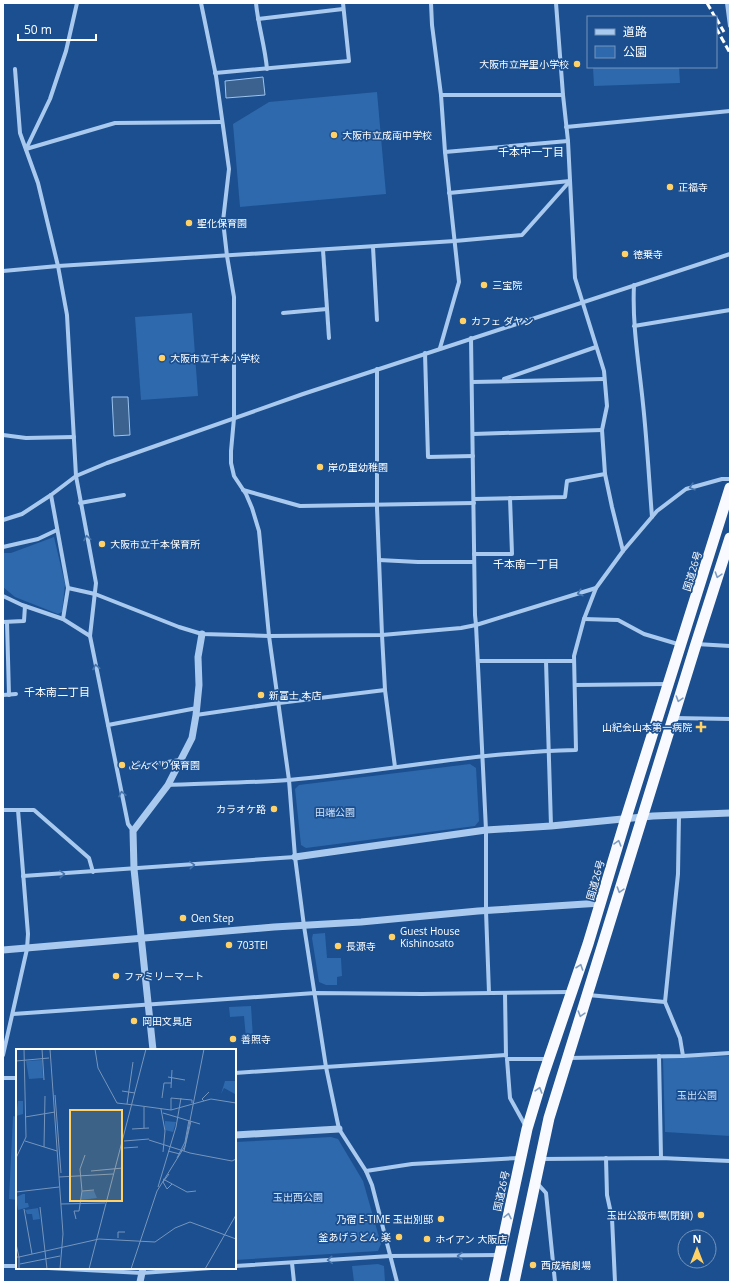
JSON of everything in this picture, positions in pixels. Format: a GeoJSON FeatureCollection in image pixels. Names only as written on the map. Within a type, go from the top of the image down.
{"type":"FeatureCollection","features":[{"type":"Feature","properties":{"kind":"highway","name":"国道26号"},"geometry":{"type":"LineString","coordinates":[[494,1282],[527,1129],[588,944],[730,488]]}},
{"type":"Feature","properties":{"kind":"highway"},"geometry":{"type":"LineString","coordinates":[[514,1282],[549,1118],[730,538]]}},
{"type":"Feature","properties":{"kind":"street"},"geometry":{"type":"LineString","coordinates":[[26,149],[50,99],[66,51],[77,3]]}},
{"type":"Feature","properties":{"kind":"street"},"geometry":{"type":"LineString","coordinates":[[201,3],[215,73],[229,169],[223,221],[234,297],[234,418],[231,464],[234,476],[252,508],[259,531],[269,636],[289,780],[295,857],[326,1067],[339,1129],[366,1171],[372,1185],[397,1282]]}},
{"type":"Feature","properties":{"kind":"street"},"geometry":{"type":"LineString","coordinates":[[256,3],[267,69]]}},
{"type":"Feature","properties":{"kind":"street"},"geometry":{"type":"LineString","coordinates":[[215,73],[349,61],[343,3]]}},
{"type":"Feature","properties":{"kind":"street"},"geometry":{"type":"LineString","coordinates":[[431,3],[432,25],[441,95],[445,152],[459,282],[440,348]]}},
{"type":"Feature","properties":{"kind":"street"},"geometry":{"type":"LineString","coordinates":[[556,3],[562,95],[568,141],[574,278],[604,372],[607,406],[602,430],[605,474],[623,551]]}},
{"type":"Feature","properties":{"kind":"street"},"geometry":{"type":"LineString","coordinates":[[727,3],[730,26]]}},
{"type":"Feature","properties":{"kind":"street"},"geometry":{"type":"LineString","coordinates":[[258,19],[343,9]]}},
{"type":"Feature","properties":{"kind":"street"},"geometry":{"type":"LineString","coordinates":[[15,69],[20,133],[38,183],[58,266],[67,314],[76,476],[96,583],[90,636],[128,824],[133,831],[134,869],[153,1049]]}},
{"type":"Feature","properties":{"kind":"street"},"geometry":{"type":"LineString","coordinates":[[441,95],[562,95]]}},
{"type":"Feature","properties":{"kind":"street"},"geometry":{"type":"LineString","coordinates":[[566,127],[730,111]]}},
{"type":"Feature","properties":{"kind":"street"},"geometry":{"type":"LineString","coordinates":[[26,149],[115,123],[222,122]]}},
{"type":"Feature","properties":{"kind":"street"},"geometry":{"type":"LineString","coordinates":[[445,152],[568,141]]}},
{"type":"Feature","properties":{"kind":"street"},"geometry":{"type":"LineString","coordinates":[[449,193],[570,181]]}},
{"type":"Feature","properties":{"kind":"street"},"geometry":{"type":"LineString","coordinates":[[3,271],[58,266],[373,247],[522,235],[570,181]]}},
{"type":"Feature","properties":{"kind":"street"},"geometry":{"type":"LineString","coordinates":[[373,247],[377,320]]}},
{"type":"Feature","properties":{"kind":"street"},"geometry":{"type":"LineString","coordinates":[[323,250],[329,338]]}},
{"type":"Feature","properties":{"kind":"street"},"geometry":{"type":"LineString","coordinates":[[3,520],[22,514],[51,496],[76,476],[107,463],[377,369],[730,254]]}},
{"type":"Feature","properties":{"kind":"street"},"geometry":{"type":"LineString","coordinates":[[634,285],[634,326],[645,422],[652,517]]}},
{"type":"Feature","properties":{"kind":"street"},"geometry":{"type":"LineString","coordinates":[[283,313],[327,309]]}},
{"type":"Feature","properties":{"kind":"street"},"geometry":{"type":"LineString","coordinates":[[634,326],[730,310]]}},
{"type":"Feature","properties":{"kind":"street"},"geometry":{"type":"LineString","coordinates":[[471,338],[475,615],[486,830],[486,911],[489,993]]}},
{"type":"Feature","properties":{"kind":"street"},"geometry":{"type":"LineString","coordinates":[[500,381],[596,347]]}},
{"type":"Feature","properties":{"kind":"street"},"geometry":{"type":"LineString","coordinates":[[425,354],[428,456],[473,456]]}},
{"type":"Feature","properties":{"kind":"street"},"geometry":{"type":"LineString","coordinates":[[377,369],[377,505],[382,635],[385,690],[395,767]]}},
{"type":"Feature","properties":{"kind":"street"},"geometry":{"type":"LineString","coordinates":[[472,382],[604,379]]}},
{"type":"Feature","properties":{"kind":"street"},"geometry":{"type":"LineString","coordinates":[[473,434],[602,430]]}},
{"type":"Feature","properties":{"kind":"street"},"geometry":{"type":"LineString","coordinates":[[3,435],[26,438],[74,437]]}},
{"type":"Feature","properties":{"kind":"street"},"geometry":{"type":"LineString","coordinates":[[243,490],[300,506],[377,505],[510,498],[565,497],[567,481],[605,474]]}},
{"type":"Feature","properties":{"kind":"street"},"geometry":{"type":"LineString","coordinates":[[168,785],[289,780],[548,751],[576,750],[574,656],[584,619],[596,588],[623,551],[657,511],[686,489],[722,479],[730,479]]}},
{"type":"Feature","properties":{"kind":"street"},"geometry":{"type":"LineString","coordinates":[[80,503],[124,495]]}},
{"type":"Feature","properties":{"kind":"street"},"geometry":{"type":"LineString","coordinates":[[51,496],[68,588],[63,620]]}},
{"type":"Feature","properties":{"kind":"street"},"geometry":{"type":"LineString","coordinates":[[474,554],[512,554],[510,498]]}},
{"type":"Feature","properties":{"kind":"street"},"geometry":{"type":"LineString","coordinates":[[3,547],[38,539],[57,530]]}},
{"type":"Feature","properties":{"kind":"street"},"geometry":{"type":"LineString","coordinates":[[379,560],[474,562]]}},
{"type":"Feature","properties":{"kind":"street"},"geometry":{"type":"LineString","coordinates":[[68,588],[95,594],[179,627],[202,634],[269,636],[382,635],[461,628],[476,625],[596,588]]}},
{"type":"Feature","properties":{"kind":"street"},"geometry":{"type":"LineString","coordinates":[[3,596],[63,620],[90,636]]}},
{"type":"Feature","properties":{"kind":"street"},"geometry":{"type":"LineString","coordinates":[[9,695],[5,622],[24,621],[25,606]]}},
{"type":"Feature","properties":{"kind":"street"},"geometry":{"type":"LineString","coordinates":[[584,619],[618,620],[644,634],[681,645]]}},
{"type":"Feature","properties":{"kind":"street"},"geometry":{"type":"LineString","coordinates":[[133,831],[168,785],[192,738],[197,708],[199,685],[198,657],[202,634]]}},
{"type":"Feature","properties":{"kind":"street"},"geometry":{"type":"LineString","coordinates":[[696,644],[730,646]]}},
{"type":"Feature","properties":{"kind":"street"},"geometry":{"type":"LineString","coordinates":[[3,660],[8,659]]}},
{"type":"Feature","properties":{"kind":"street"},"geometry":{"type":"LineString","coordinates":[[478,661],[574,661]]}},
{"type":"Feature","properties":{"kind":"street"},"geometry":{"type":"LineString","coordinates":[[546,661],[551,826]]}},
{"type":"Feature","properties":{"kind":"street"},"geometry":{"type":"LineString","coordinates":[[575,685],[669,684]]}},
{"type":"Feature","properties":{"kind":"street"},"geometry":{"type":"LineString","coordinates":[[196,715],[385,690]]}},
{"type":"Feature","properties":{"kind":"street"},"geometry":{"type":"LineString","coordinates":[[3,695],[16,694]]}},
{"type":"Feature","properties":{"kind":"street"},"geometry":{"type":"LineString","coordinates":[[108,725],[197,708]]}},
{"type":"Feature","properties":{"kind":"street"},"geometry":{"type":"LineString","coordinates":[[673,718],[730,719]]}},
{"type":"Feature","properties":{"kind":"street"},"geometry":{"type":"LineString","coordinates":[[131,768],[181,760]]}},
{"type":"Feature","properties":{"kind":"street"},"geometry":{"type":"LineString","coordinates":[[3,810],[34,810],[89,858],[93,872]]}},
{"type":"Feature","properties":{"kind":"street"},"geometry":{"type":"LineString","coordinates":[[3,1055],[27,949],[28,934],[18,810]]}},
{"type":"Feature","properties":{"kind":"street"},"geometry":{"type":"LineString","coordinates":[[23,876],[295,857],[486,830],[551,826],[626,818],[730,813]]}},
{"type":"Feature","properties":{"kind":"street"},"geometry":{"type":"LineString","coordinates":[[679,815],[678,874],[665,1002],[680,1038],[683,1056]]}},
{"type":"Feature","properties":{"kind":"street"},"geometry":{"type":"LineString","coordinates":[[3,950],[600,903]]}},
{"type":"Feature","properties":{"kind":"street"},"geometry":{"type":"LineString","coordinates":[[13,1014],[315,993],[572,992]]}},
{"type":"Feature","properties":{"kind":"street"},"geometry":{"type":"LineString","coordinates":[[505,993],[506,1057],[510,1098],[527,1129]]}},
{"type":"Feature","properties":{"kind":"street"},"geometry":{"type":"LineString","coordinates":[[587,994],[665,1002]]}},
{"type":"Feature","properties":{"kind":"street"},"geometry":{"type":"LineString","coordinates":[[567,1058],[683,1056],[730,1053]]}},
{"type":"Feature","properties":{"kind":"street"},"geometry":{"type":"LineString","coordinates":[[659,1056],[661,1158]]}},
{"type":"Feature","properties":{"kind":"street"},"geometry":{"type":"LineString","coordinates":[[236,1073],[506,1057],[550,1059]]}},
{"type":"Feature","properties":{"kind":"street"},"geometry":{"type":"LineString","coordinates":[[3,1078],[16,1078]]}},
{"type":"Feature","properties":{"kind":"street"},"geometry":{"type":"LineString","coordinates":[[236,1135],[339,1129]]}},
{"type":"Feature","properties":{"kind":"street"},"geometry":{"type":"LineString","coordinates":[[366,1171],[412,1164],[520,1158]]}},
{"type":"Feature","properties":{"kind":"street"},"geometry":{"type":"LineString","coordinates":[[606,1158],[607,1195],[612,1218],[615,1282]]}},
{"type":"Feature","properties":{"kind":"street"},"geometry":{"type":"LineString","coordinates":[[541,1159],[661,1158],[730,1161]]}},
{"type":"Feature","properties":{"kind":"street"},"geometry":{"type":"LineString","coordinates":[[536,1181],[546,1193],[555,1282]]}},
{"type":"Feature","properties":{"kind":"street"},"geometry":{"type":"LineString","coordinates":[[236,1266],[390,1256],[499,1255]]}},
{"type":"Feature","properties":{"kind":"street"},"geometry":{"type":"LineString","coordinates":[[292,1263],[294,1282]]}},
{"type":"Feature","properties":{"kind":"street"},"geometry":{"type":"LineString","coordinates":[[3,1266],[16,1266]]}},
{"type":"Feature","properties":{"kind":"street"},"geometry":{"type":"LineString","coordinates":[[96,1269],[178,1269]]}},
{"type":"Feature","properties":{"kind":"street"},"geometry":{"type":"LineString","coordinates":[[140,1282],[143,1270]]}},
{"type":"Feature","properties":{"kind":"green space"},"geometry":{"type":"Polygon","coordinates":[[[593,68],[679,68],[680,83],[594,86],[593,68]]]}},
{"type":"Feature","properties":{"kind":"green space"},"geometry":{"type":"Polygon","coordinates":[[[377,92],[386,194],[240,207],[233,124],[269,102],[377,92]]]}},
{"type":"Feature","properties":{"kind":"green space"},"geometry":{"type":"Polygon","coordinates":[[[192,313],[198,396],[141,400],[135,317],[192,313]]]}},
{"type":"Feature","properties":{"kind":"green space"},"geometry":{"type":"Polygon","coordinates":[[[54,537],[65,584],[62,612],[58,614],[15,597],[3,587],[3,553],[11,553],[54,537]]]}},
{"type":"Feature","properties":{"kind":"green space","name":"田端公園"},"geometry":{"type":"Polygon","coordinates":[[[470,764],[476,768],[479,821],[475,826],[306,848],[301,845],[295,789],[299,785],[470,764]]]}},
{"type":"Feature","properties":{"kind":"green space"},"geometry":{"type":"Polygon","coordinates":[[[325,933],[327,958],[341,958],[342,976],[337,977],[337,985],[326,985],[319,982],[312,938],[313,934],[325,933]]]}},
{"type":"Feature","properties":{"kind":"green space"},"geometry":{"type":"Polygon","coordinates":[[[251,1006],[253,1038],[246,1038],[244,1016],[230,1017],[229,1007],[251,1006]]]}},
{"type":"Feature","properties":{"kind":"green space","name":"玉出公園"},"geometry":{"type":"Polygon","coordinates":[[[730,1056],[730,1136],[665,1132],[663,1058],[730,1056]]]}},
{"type":"Feature","properties":{"kind":"green space"},"geometry":{"type":"Polygon","coordinates":[[[13,1116],[16,1117],[16,1200],[9,1199],[13,1116]]]}},
{"type":"Feature","properties":{"kind":"green space","name":"玉出西公園"},"geometry":{"type":"Polygon","coordinates":[[[331,1137],[338,1139],[363,1181],[381,1244],[378,1251],[236,1260],[236,1142],[331,1137]]]}},
{"type":"Feature","properties":{"kind":"green space"},"geometry":{"type":"Polygon","coordinates":[[[378,1264],[384,1266],[385,1282],[354,1282],[352,1266],[378,1264]]]}},
{"type":"Feature","properties":{"kind":"shaded area"},"geometry":{"type":"Polygon","coordinates":[[[263,77],[265,95],[226,98],[225,81],[263,77]]]}},
{"type":"Feature","properties":{"kind":"shaded area"},"geometry":{"type":"Polygon","coordinates":[[[112,397],[128,397],[130,435],[114,436],[112,397]]]}},
{"type":"Feature","properties":{"kind":"railway"},"geometry":{"type":"LineString","coordinates":[[707,3],[714,16]]}},
{"type":"Feature","properties":{"kind":"railway"},"geometry":{"type":"LineString","coordinates":[[717,20],[724,32]]}},
{"type":"Feature","properties":{"kind":"railway"},"geometry":{"type":"LineString","coordinates":[[717,30],[730,53]]}},
{"type":"Feature","properties":{"kind":"place","name":"大阪市立岸里小学校"},"geometry":{"type":"Point","coordinates":[577,64]}},
{"type":"Feature","properties":{"kind":"place","name":"大阪市立成南中学校"},"geometry":{"type":"Point","coordinates":[334,135]}},
{"type":"Feature","properties":{"kind":"place","name":"正福寺"},"geometry":{"type":"Point","coordinates":[670,187]}},
{"type":"Feature","properties":{"kind":"place","name":"聖化保育園"},"geometry":{"type":"Point","coordinates":[189,223]}},
{"type":"Feature","properties":{"kind":"place","name":"徳乗寺"},"geometry":{"type":"Point","coordinates":[625,254]}},
{"type":"Feature","properties":{"kind":"place","name":"三宝院"},"geometry":{"type":"Point","coordinates":[484,285]}},
{"type":"Feature","properties":{"kind":"place","name":"カフェ ダヤン"},"geometry":{"type":"Point","coordinates":[463,321]}},
{"type":"Feature","properties":{"kind":"place","name":"大阪市立千本小学校"},"geometry":{"type":"Point","coordinates":[162,358]}},
{"type":"Feature","properties":{"kind":"place","name":"岸の里幼稚園"},"geometry":{"type":"Point","coordinates":[320,467]}},
{"type":"Feature","properties":{"kind":"place","name":"大阪市立千本保育所"},"geometry":{"type":"Point","coordinates":[102,544]}},
{"type":"Feature","properties":{"kind":"place","name":"新富士 本店"},"geometry":{"type":"Point","coordinates":[261,695]}},
{"type":"Feature","properties":{"kind":"place","name":"山紀会山本第一病院"},"geometry":{"type":"Point","coordinates":[701,727]}},
{"type":"Feature","properties":{"kind":"place","name":"どんぐり保育園"},"geometry":{"type":"Point","coordinates":[122,765]}},
{"type":"Feature","properties":{"kind":"place","name":"カラオケ路"},"geometry":{"type":"Point","coordinates":[274,809]}},
{"type":"Feature","properties":{"kind":"place","name":"Oen Step"},"geometry":{"type":"Point","coordinates":[183,918]}},
{"type":"Feature","properties":{"kind":"place","name":"Guest House Kishinosato"},"geometry":{"type":"Point","coordinates":[392,937]}},
{"type":"Feature","properties":{"kind":"place","name":"703TEI"},"geometry":{"type":"Point","coordinates":[229,945]}},
{"type":"Feature","properties":{"kind":"place","name":"長源寺"},"geometry":{"type":"Point","coordinates":[338,946]}},
{"type":"Feature","properties":{"kind":"place","name":"ファミリーマート"},"geometry":{"type":"Point","coordinates":[116,976]}},
{"type":"Feature","properties":{"kind":"place","name":"岡田文具店"},"geometry":{"type":"Point","coordinates":[134,1021]}},
{"type":"Feature","properties":{"kind":"place","name":"善照寺"},"geometry":{"type":"Point","coordinates":[233,1039]}},
{"type":"Feature","properties":{"kind":"place","name":"玉出公設市場(閉鎖)"},"geometry":{"type":"Point","coordinates":[701,1215]}},
{"type":"Feature","properties":{"kind":"place","name":"乃宿 E-TIME 玉出別邸"},"geometry":{"type":"Point","coordinates":[441,1219]}},
{"type":"Feature","properties":{"kind":"place","name":"釜あげうどん 楽"},"geometry":{"type":"Point","coordinates":[399,1237]}},
{"type":"Feature","properties":{"kind":"place","name":"ホイアン 大阪店"},"geometry":{"type":"Point","coordinates":[427,1239]}},
{"type":"Feature","properties":{"kind":"place","name":"西成結劇場"},"geometry":{"type":"Point","coordinates":[533,1265]}},
{"type":"Feature","properties":{"kind":"district","name":"千本中一丁目"},"geometry":{"type":"Point","coordinates":[531,152]}},
{"type":"Feature","properties":{"kind":"district","name":"千本南一丁目"},"geometry":{"type":"Point","coordinates":[526,564]}},
{"type":"Feature","properties":{"kind":"district","name":"千本南二丁目"},"geometry":{"type":"Point","coordinates":[57,692]}}]}
